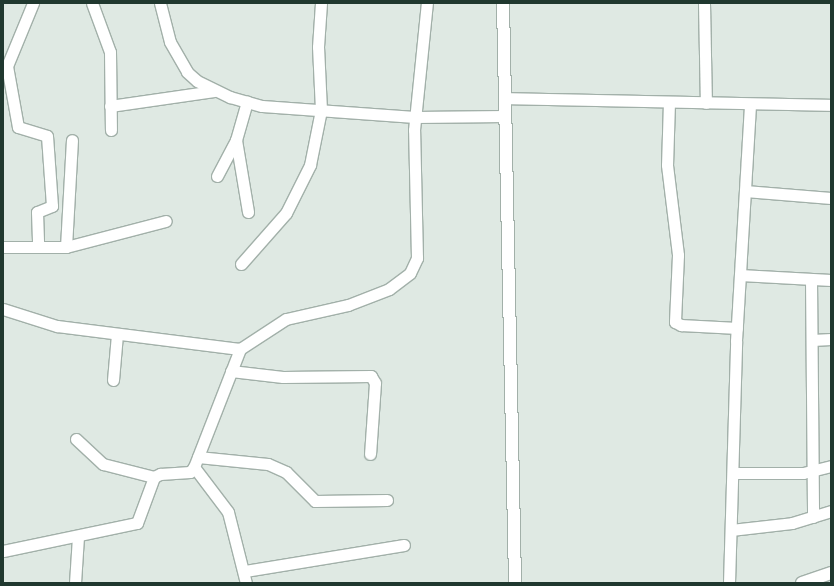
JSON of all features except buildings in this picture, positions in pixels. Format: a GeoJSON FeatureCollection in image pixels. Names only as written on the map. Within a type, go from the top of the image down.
{"type":"FeatureCollection","features":[{"type":"Feature","properties":{"kind":"main road"},"geometry":{"type":"LineString","coordinates":[[503,3],[514,583]]}},
{"type":"Feature","properties":{"kind":"main road"},"geometry":{"type":"LineString","coordinates":[[802,583],[831,573]]}},
{"type":"Feature","properties":{"kind":"street"},"geometry":{"type":"LineString","coordinates":[[33,3],[7,66],[18,127],[47,136],[52,206],[37,212],[38,247]]}},
{"type":"Feature","properties":{"kind":"street"},"geometry":{"type":"LineString","coordinates":[[92,3],[110,52],[111,130]]}},
{"type":"Feature","properties":{"kind":"street"},"geometry":{"type":"LineString","coordinates":[[160,3],[176,57],[197,81],[214,91],[247,102],[321,110],[415,117],[505,116]]}},
{"type":"Feature","properties":{"kind":"street"},"geometry":{"type":"LineString","coordinates":[[241,264],[286,213],[300,190],[321,110],[318,47],[321,3]]}},
{"type":"Feature","properties":{"kind":"street"},"geometry":{"type":"LineString","coordinates":[[76,439],[103,464],[154,477],[160,474],[190,472],[194,468],[240,349],[286,319],[348,305],[389,289],[416,266],[419,210],[415,117],[427,3]]}},
{"type":"Feature","properties":{"kind":"street"},"geometry":{"type":"LineString","coordinates":[[704,3],[706,103]]}},
{"type":"Feature","properties":{"kind":"street"},"geometry":{"type":"LineString","coordinates":[[110,106],[214,91]]}},
{"type":"Feature","properties":{"kind":"street"},"geometry":{"type":"LineString","coordinates":[[505,98],[831,105]]}},
{"type":"Feature","properties":{"kind":"street"},"geometry":{"type":"LineString","coordinates":[[217,176],[236,140],[247,102]]}},
{"type":"Feature","properties":{"kind":"street"},"geometry":{"type":"LineString","coordinates":[[669,102],[667,165],[678,255],[675,322],[681,326],[737,328]]}},
{"type":"Feature","properties":{"kind":"street"},"geometry":{"type":"LineString","coordinates":[[730,583],[737,328],[750,104]]}},
{"type":"Feature","properties":{"kind":"street"},"geometry":{"type":"LineString","coordinates":[[66,247],[72,140]]}},
{"type":"Feature","properties":{"kind":"street"},"geometry":{"type":"LineString","coordinates":[[236,140],[248,212]]}},
{"type":"Feature","properties":{"kind":"street"},"geometry":{"type":"LineString","coordinates":[[745,191],[831,198]]}},
{"type":"Feature","properties":{"kind":"street"},"geometry":{"type":"LineString","coordinates":[[3,246],[66,247],[166,221]]}},
{"type":"Feature","properties":{"kind":"street"},"geometry":{"type":"LineString","coordinates":[[740,275],[831,280]]}},
{"type":"Feature","properties":{"kind":"street"},"geometry":{"type":"LineString","coordinates":[[811,279],[813,517]]}},
{"type":"Feature","properties":{"kind":"street"},"geometry":{"type":"LineString","coordinates":[[3,309],[57,326],[240,349]]}},
{"type":"Feature","properties":{"kind":"street"},"geometry":{"type":"LineString","coordinates":[[113,380],[117,334]]}},
{"type":"Feature","properties":{"kind":"street"},"geometry":{"type":"LineString","coordinates":[[812,340],[831,340]]}},
{"type":"Feature","properties":{"kind":"street"},"geometry":{"type":"LineString","coordinates":[[231,371],[282,377],[371,376],[375,383],[370,454]]}},
{"type":"Feature","properties":{"kind":"street"},"geometry":{"type":"LineString","coordinates":[[198,457],[268,464],[286,472],[315,501],[387,500]]}},
{"type":"Feature","properties":{"kind":"street"},"geometry":{"type":"LineString","coordinates":[[733,473],[813,472],[831,466]]}},
{"type":"Feature","properties":{"kind":"street"},"geometry":{"type":"LineString","coordinates":[[194,468],[228,512],[245,571],[246,583]]}},
{"type":"Feature","properties":{"kind":"street"},"geometry":{"type":"LineString","coordinates":[[3,551],[137,523],[154,477]]}},
{"type":"Feature","properties":{"kind":"street"},"geometry":{"type":"LineString","coordinates":[[731,530],[769,527],[813,517],[831,511]]}},
{"type":"Feature","properties":{"kind":"street"},"geometry":{"type":"LineString","coordinates":[[75,583],[78,536]]}},
{"type":"Feature","properties":{"kind":"street"},"geometry":{"type":"LineString","coordinates":[[245,571],[404,545]]}}]}
